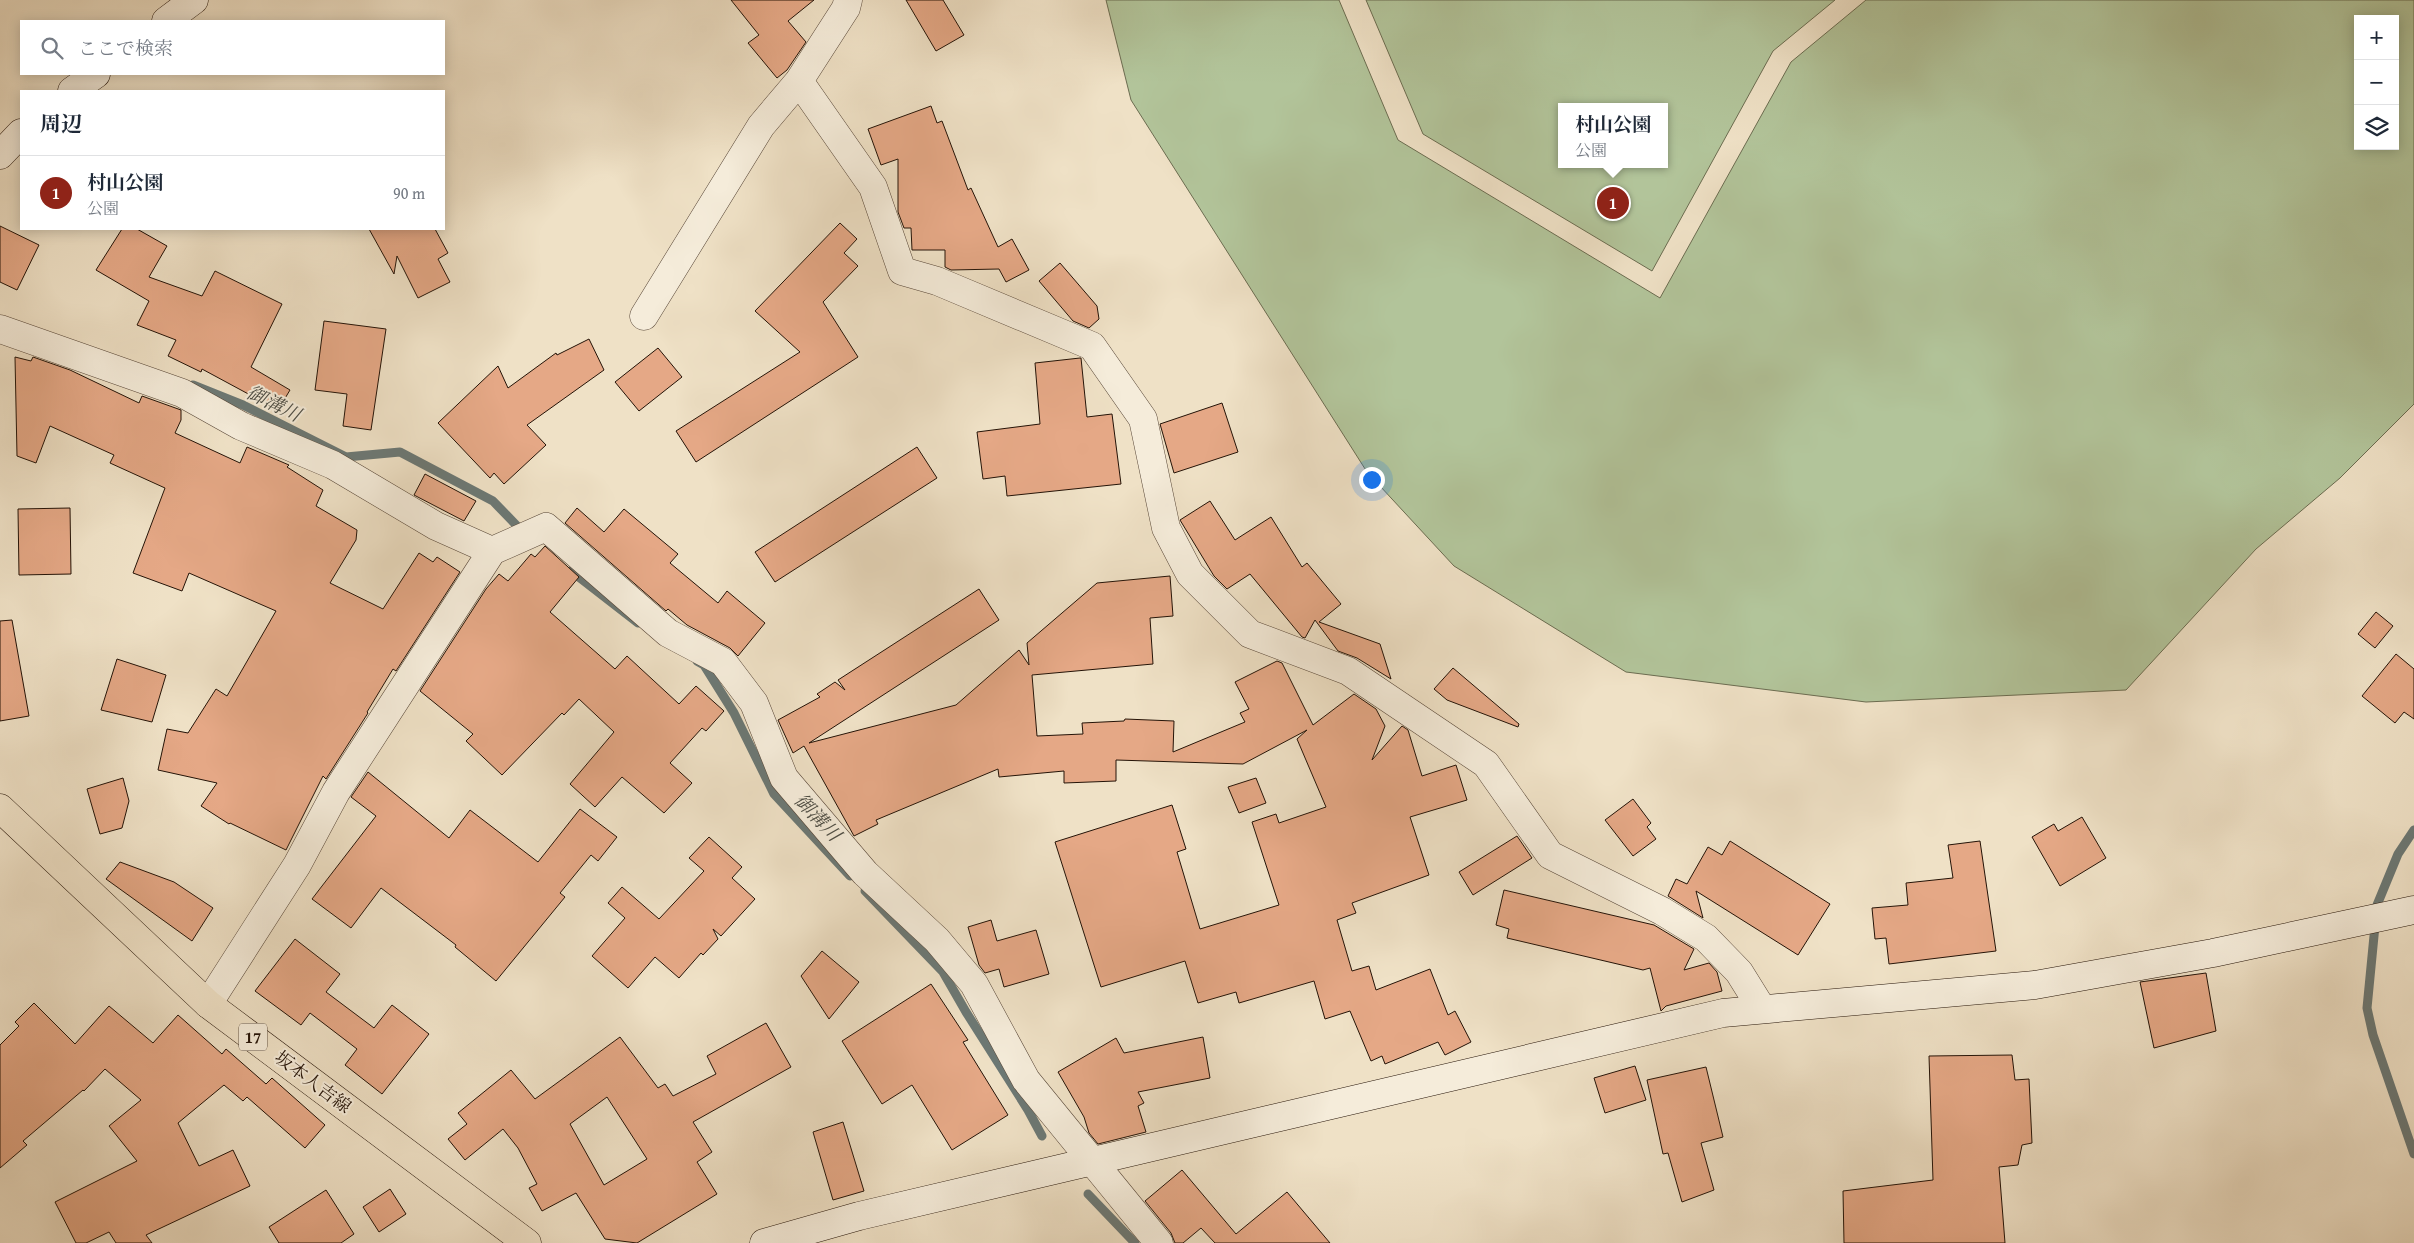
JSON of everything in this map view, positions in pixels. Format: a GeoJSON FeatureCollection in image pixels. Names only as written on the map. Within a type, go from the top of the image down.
{"type":"FeatureCollection","features":[{"type":"Feature","properties":{"kind":"main road","name":"坂本人吉線"},"geometry":{"type":"LineString","coordinates":[[0,808],[208,1004],[527,1243]]}},
{"type":"Feature","properties":{"kind":"street"},"geometry":{"type":"LineString","coordinates":[[167,20],[194,0]]}},
{"type":"Feature","properties":{"kind":"street"},"geometry":{"type":"LineString","coordinates":[[644,316],[761,126],[800,81],[846,8],[848,0]]}},
{"type":"Feature","properties":{"kind":"street"},"geometry":{"type":"LineString","coordinates":[[73,90],[95,75]]}},
{"type":"Feature","properties":{"kind":"street"},"geometry":{"type":"LineString","coordinates":[[800,81],[872,187],[902,271],[937,281],[1092,346],[1143,419],[1166,528],[1190,574],[1250,634],[1348,671],[1486,764],[1550,855],[1662,911],[1706,938],[1739,972],[1762,1009]]}},
{"type":"Feature","properties":{"kind":"street"},"geometry":{"type":"LineString","coordinates":[[0,155],[20,135]]}},
{"type":"Feature","properties":{"kind":"street"},"geometry":{"type":"LineString","coordinates":[[0,329],[182,393],[240,426],[334,466],[436,526],[492,550]]}},
{"type":"Feature","properties":{"kind":"street"},"geometry":{"type":"LineString","coordinates":[[208,1004],[297,865],[336,792],[492,550],[546,527],[668,633],[723,662],[754,703],[784,778],[866,873],[938,940],[974,984],[1026,1080],[1159,1243]]}},
{"type":"Feature","properties":{"kind":"street"},"geometry":{"type":"LineString","coordinates":[[764,1243],[859,1216],[1723,1013],[2035,985],[2213,953],[2414,910]]}},
{"type":"Feature","properties":{"kind":"green space"},"geometry":{"type":"Polygon","coordinates":[[[1106,0],[1339,0],[1398,140],[1660,298],[1791,62],[1866,0],[2414,0],[2414,404],[2340,478],[2256,549],[2126,690],[1866,702],[1626,672],[1454,566],[1367,472],[1131,100],[1106,0]]]}},
{"type":"Feature","properties":{"kind":"green space"},"geometry":{"type":"Polygon","coordinates":[[[1366,0],[1835,0],[1773,51],[1652,271],[1423,134],[1366,0]]]}},
{"type":"Feature","properties":{"kind":"building"},"geometry":{"type":"Polygon","coordinates":[[[731,0],[814,0],[788,21],[806,42],[787,70],[777,78],[748,43],[759,35],[731,0]]]}},
{"type":"Feature","properties":{"kind":"building"},"geometry":{"type":"Polygon","coordinates":[[[906,0],[943,0],[964,35],[936,51],[906,0]]]}},
{"type":"Feature","properties":{"kind":"building"},"geometry":{"type":"Polygon","coordinates":[[[931,106],[937,123],[942,121],[968,190],[971,188],[998,247],[1012,239],[1029,270],[1006,282],[999,269],[951,270],[945,267],[945,250],[912,250],[911,228],[904,228],[898,212],[898,159],[881,165],[868,129],[931,106]]]}},
{"type":"Feature","properties":{"kind":"building"},"geometry":{"type":"Polygon","coordinates":[[[840,223],[857,239],[844,253],[858,266],[823,302],[858,357],[696,462],[676,431],[800,352],[755,311],[840,223]]]}},
{"type":"Feature","properties":{"kind":"building"},"geometry":{"type":"Polygon","coordinates":[[[0,226],[39,245],[17,290],[0,282],[0,226]]]}},
{"type":"Feature","properties":{"kind":"building"},"geometry":{"type":"Polygon","coordinates":[[[121,230],[139,230],[167,246],[149,277],[202,296],[215,271],[282,304],[251,367],[290,390],[278,410],[202,369],[201,372],[168,356],[176,340],[137,325],[149,301],[96,270],[121,230]]]}},
{"type":"Feature","properties":{"kind":"building"},"geometry":{"type":"Polygon","coordinates":[[[370,230],[436,230],[448,253],[438,259],[450,282],[418,298],[397,256],[394,274],[370,230]]]}},
{"type":"Feature","properties":{"kind":"building"},"geometry":{"type":"Polygon","coordinates":[[[1060,263],[1097,306],[1099,319],[1089,328],[1073,321],[1039,281],[1060,263]]]}},
{"type":"Feature","properties":{"kind":"building"},"geometry":{"type":"Polygon","coordinates":[[[324,321],[386,329],[371,430],[343,426],[347,394],[315,390],[324,321]]]}},
{"type":"Feature","properties":{"kind":"building"},"geometry":{"type":"Polygon","coordinates":[[[589,339],[604,370],[527,425],[546,445],[504,484],[494,473],[490,478],[438,423],[498,366],[508,388],[556,353],[557,355],[589,339]]]}},
{"type":"Feature","properties":{"kind":"building"},"geometry":{"type":"Polygon","coordinates":[[[658,348],[682,377],[639,411],[615,382],[658,348]]]}},
{"type":"Feature","properties":{"kind":"building"},"geometry":{"type":"Polygon","coordinates":[[[15,357],[31,361],[33,357],[70,370],[139,403],[142,396],[181,410],[181,420],[175,433],[240,463],[247,447],[289,465],[287,467],[323,490],[316,506],[357,530],[356,540],[330,583],[383,609],[419,553],[433,562],[437,557],[460,572],[396,671],[393,669],[368,713],[326,779],[323,776],[286,850],[229,824],[201,806],[217,783],[158,770],[167,729],[188,733],[216,689],[227,696],[276,611],[189,573],[182,591],[133,573],[165,488],[110,463],[114,455],[50,426],[36,463],[17,456],[15,357]]]}},
{"type":"Feature","properties":{"kind":"building"},"geometry":{"type":"Polygon","coordinates":[[[1081,358],[1087,417],[1112,414],[1121,484],[1007,496],[1005,476],[983,479],[977,432],[1040,424],[1035,363],[1081,358]]]}},
{"type":"Feature","properties":{"kind":"building"},"geometry":{"type":"Polygon","coordinates":[[[1222,403],[1238,452],[1174,473],[1160,424],[1222,403]]]}},
{"type":"Feature","properties":{"kind":"building"},"geometry":{"type":"Polygon","coordinates":[[[917,447],[937,478],[775,582],[755,552],[917,447]]]}},
{"type":"Feature","properties":{"kind":"building"},"geometry":{"type":"Polygon","coordinates":[[[425,474],[476,501],[464,521],[414,495],[425,474]]]}},
{"type":"Feature","properties":{"kind":"building"},"geometry":{"type":"Polygon","coordinates":[[[1210,501],[1235,540],[1271,517],[1302,567],[1307,563],[1341,604],[1319,622],[1380,644],[1391,679],[1357,658],[1338,651],[1315,620],[1305,638],[1302,637],[1250,574],[1227,589],[1214,576],[1180,520],[1210,501]]]}},
{"type":"Feature","properties":{"kind":"building"},"geometry":{"type":"Polygon","coordinates":[[[70,508],[71,574],[19,575],[18,509],[70,508]]]}},
{"type":"Feature","properties":{"kind":"building"},"geometry":{"type":"Polygon","coordinates":[[[577,508],[604,532],[624,509],[678,554],[670,563],[718,603],[727,591],[765,623],[738,656],[730,648],[687,625],[668,609],[666,611],[565,523],[577,508]]]}},
{"type":"Feature","properties":{"kind":"building"},"geometry":{"type":"Polygon","coordinates":[[[545,546],[579,577],[550,612],[615,669],[627,656],[679,704],[696,686],[724,711],[706,731],[702,728],[670,763],[692,783],[664,813],[622,777],[595,807],[570,784],[614,732],[579,699],[564,715],[562,713],[502,775],[466,741],[473,734],[420,691],[486,589],[499,574],[508,581],[531,554],[535,557],[545,546]]]}},
{"type":"Feature","properties":{"kind":"building"},"geometry":{"type":"Polygon","coordinates":[[[1170,576],[1173,616],[1150,618],[1153,664],[1032,675],[1037,736],[1083,734],[1082,723],[1124,721],[1125,719],[1174,721],[1173,752],[1245,722],[1240,713],[1249,709],[1235,682],[1277,661],[1282,663],[1313,725],[1354,694],[1376,709],[1385,726],[1372,760],[1402,726],[1408,730],[1422,776],[1456,765],[1467,800],[1410,817],[1429,875],[1352,903],[1356,913],[1337,920],[1352,971],[1369,966],[1376,990],[1430,969],[1448,1015],[1455,1011],[1471,1042],[1445,1055],[1438,1042],[1385,1064],[1382,1056],[1371,1061],[1350,1011],[1325,1019],[1314,981],[1239,1003],[1236,992],[1198,1003],[1185,961],[1101,987],[1055,842],[1172,805],[1186,849],[1177,852],[1200,929],[1279,905],[1252,822],[1276,814],[1279,823],[1326,807],[1297,739],[1307,730],[1243,764],[1116,760],[1116,781],[1064,783],[1064,771],[999,777],[998,769],[876,820],[878,824],[854,836],[804,746],[793,753],[778,720],[820,697],[817,694],[835,682],[845,690],[838,680],[979,589],[999,620],[809,743],[956,705],[1019,650],[1029,665],[1027,643],[1097,583],[1170,576]]]}},
{"type":"Feature","properties":{"kind":"building"},"geometry":{"type":"Polygon","coordinates":[[[2376,612],[2393,626],[2375,648],[2358,634],[2376,612]]]}},
{"type":"Feature","properties":{"kind":"building"},"geometry":{"type":"Polygon","coordinates":[[[12,620],[29,716],[0,721],[0,621],[12,620]]]}},
{"type":"Feature","properties":{"kind":"building"},"geometry":{"type":"Polygon","coordinates":[[[2396,654],[2414,669],[2414,719],[2404,712],[2395,723],[2362,696],[2396,654]]]}},
{"type":"Feature","properties":{"kind":"building"},"geometry":{"type":"Polygon","coordinates":[[[117,659],[166,675],[152,722],[101,710],[117,659]]]}},
{"type":"Feature","properties":{"kind":"building"},"geometry":{"type":"Polygon","coordinates":[[[1453,668],[1519,724],[1518,727],[1447,700],[1434,689],[1453,668]]]}},
{"type":"Feature","properties":{"kind":"building"},"geometry":{"type":"Polygon","coordinates":[[[368,772],[449,838],[470,810],[538,862],[580,809],[617,837],[598,861],[591,855],[560,893],[565,897],[496,981],[455,947],[456,945],[381,888],[351,928],[312,899],[376,816],[351,797],[368,772]]]}},
{"type":"Feature","properties":{"kind":"building"},"geometry":{"type":"Polygon","coordinates":[[[123,778],[129,801],[122,828],[100,834],[87,789],[123,778]]]}},
{"type":"Feature","properties":{"kind":"building"},"geometry":{"type":"Polygon","coordinates":[[[1256,778],[1266,803],[1239,813],[1228,787],[1256,778]]]}},
{"type":"Feature","properties":{"kind":"building"},"geometry":{"type":"Polygon","coordinates":[[[1633,799],[1651,823],[1647,827],[1656,839],[1633,856],[1605,820],[1633,799]]]}},
{"type":"Feature","properties":{"kind":"building"},"geometry":{"type":"Polygon","coordinates":[[[2082,817],[2106,858],[2060,886],[2032,837],[2054,824],[2058,831],[2082,817]]]}},
{"type":"Feature","properties":{"kind":"building"},"geometry":{"type":"Polygon","coordinates":[[[1517,836],[1532,858],[1473,895],[1459,872],[1517,836]]]}},
{"type":"Feature","properties":{"kind":"building"},"geometry":{"type":"Polygon","coordinates":[[[709,837],[742,867],[732,878],[755,899],[721,936],[713,929],[718,939],[703,955],[701,953],[679,978],[655,957],[628,988],[592,956],[625,918],[608,903],[622,887],[659,919],[704,871],[689,858],[709,837]]]}},
{"type":"Feature","properties":{"kind":"building"},"geometry":{"type":"Polygon","coordinates":[[[1730,841],[1830,904],[1798,955],[1696,891],[1703,918],[1668,896],[1676,879],[1687,884],[1708,847],[1722,855],[1730,841]]]}},
{"type":"Feature","properties":{"kind":"building"},"geometry":{"type":"Polygon","coordinates":[[[1980,841],[1996,951],[1889,964],[1886,938],[1875,939],[1872,908],[1908,905],[1906,883],[1953,878],[1948,845],[1980,841]]]}},
{"type":"Feature","properties":{"kind":"building"},"geometry":{"type":"Polygon","coordinates":[[[120,862],[174,882],[213,908],[192,941],[106,879],[120,862]]]}},
{"type":"Feature","properties":{"kind":"building"},"geometry":{"type":"Polygon","coordinates":[[[1504,890],[1654,925],[1694,949],[1684,970],[1709,963],[1717,972],[1722,991],[1666,1006],[1661,1011],[1650,968],[1643,970],[1507,938],[1509,929],[1496,925],[1504,890]]]}},
{"type":"Feature","properties":{"kind":"building"},"geometry":{"type":"Polygon","coordinates":[[[991,920],[997,941],[1036,930],[1049,974],[1004,987],[999,969],[985,973],[979,965],[968,927],[991,920]]]}},
{"type":"Feature","properties":{"kind":"building"},"geometry":{"type":"Polygon","coordinates":[[[295,939],[340,974],[326,992],[374,1028],[392,1005],[429,1034],[382,1094],[345,1065],[357,1049],[310,1013],[301,1025],[255,991],[295,939]]]}},
{"type":"Feature","properties":{"kind":"building"},"geometry":{"type":"Polygon","coordinates":[[[822,951],[859,982],[829,1019],[801,976],[822,951]]]}},
{"type":"Feature","properties":{"kind":"building"},"geometry":{"type":"Polygon","coordinates":[[[2206,973],[2216,1031],[2154,1048],[2140,982],[2206,973]]]}},
{"type":"Feature","properties":{"kind":"building"},"geometry":{"type":"Polygon","coordinates":[[[931,984],[968,1040],[963,1042],[1008,1115],[952,1150],[912,1085],[882,1104],[842,1041],[931,984]]]}},
{"type":"Feature","properties":{"kind":"building"},"geometry":{"type":"Polygon","coordinates":[[[34,1003],[75,1044],[109,1006],[153,1043],[178,1015],[222,1054],[226,1049],[266,1084],[272,1078],[325,1125],[305,1148],[247,1097],[243,1101],[224,1085],[178,1123],[199,1166],[233,1150],[250,1186],[146,1235],[152,1243],[116,1243],[109,1232],[86,1243],[76,1243],[55,1202],[137,1161],[109,1126],[141,1100],[105,1069],[84,1091],[23,1141],[27,1145],[0,1168],[0,1045],[19,1026],[15,1022],[34,1003]]]}},
{"type":"Feature","properties":{"kind":"building"},"geometry":{"type":"Polygon","coordinates":[[[766,1023],[791,1067],[693,1122],[712,1152],[697,1162],[717,1194],[637,1243],[605,1239],[576,1193],[542,1211],[529,1188],[537,1184],[518,1148],[503,1129],[465,1160],[448,1139],[467,1124],[458,1113],[511,1070],[535,1099],[620,1037],[658,1088],[665,1084],[673,1096],[716,1074],[707,1056],[766,1023]],[[607,1097],[570,1124],[604,1185],[647,1159],[607,1097]]]}},
{"type":"Feature","properties":{"kind":"building"},"geometry":{"type":"Polygon","coordinates":[[[1203,1037],[1210,1078],[1138,1092],[1144,1103],[1138,1106],[1146,1132],[1098,1144],[1089,1133],[1084,1117],[1058,1072],[1116,1038],[1124,1053],[1203,1037]]]}},
{"type":"Feature","properties":{"kind":"building"},"geometry":{"type":"Polygon","coordinates":[[[2012,1055],[2015,1080],[2029,1079],[2032,1143],[2022,1145],[2018,1165],[1999,1167],[2005,1243],[1844,1243],[1843,1191],[1933,1180],[1929,1056],[2012,1055]]]}},
{"type":"Feature","properties":{"kind":"building"},"geometry":{"type":"Polygon","coordinates":[[[1635,1066],[1646,1100],[1605,1113],[1594,1078],[1635,1066]]]}},
{"type":"Feature","properties":{"kind":"building"},"geometry":{"type":"Polygon","coordinates":[[[1706,1067],[1723,1137],[1701,1143],[1714,1190],[1682,1202],[1668,1153],[1663,1154],[1647,1080],[1706,1067]]]}},
{"type":"Feature","properties":{"kind":"building"},"geometry":{"type":"Polygon","coordinates":[[[843,1122],[864,1191],[833,1200],[813,1132],[843,1122]]]}},
{"type":"Feature","properties":{"kind":"building"},"geometry":{"type":"Polygon","coordinates":[[[1182,1170],[1236,1234],[1287,1192],[1330,1243],[1215,1243],[1201,1228],[1183,1243],[1175,1243],[1171,1233],[1145,1201],[1182,1170]]]}},
{"type":"Feature","properties":{"kind":"building"},"geometry":{"type":"Polygon","coordinates":[[[390,1189],[406,1214],[379,1232],[363,1207],[390,1189]]]}},
{"type":"Feature","properties":{"kind":"building"},"geometry":{"type":"Polygon","coordinates":[[[326,1190],[354,1234],[341,1243],[279,1243],[269,1227],[326,1190]]]}},
{"type":"Feature","properties":{"kind":"waterway","name":"御溝川"},"geometry":{"type":"LineString","coordinates":[[193,385],[243,405],[346,457],[400,452],[493,501],[520,529]]}},
{"type":"Feature","properties":{"kind":"waterway","name":"御溝川"},"geometry":{"type":"LineString","coordinates":[[571,571],[638,623]]}},
{"type":"Feature","properties":{"kind":"waterway","name":"御溝川"},"geometry":{"type":"LineString","coordinates":[[697,661],[704,665],[734,713],[774,794],[850,876]]}},
{"type":"Feature","properties":{"kind":"waterway"},"geometry":{"type":"LineString","coordinates":[[2414,830],[2398,854],[2377,905],[2367,1008],[2373,1035],[2414,1154]]}},
{"type":"Feature","properties":{"kind":"waterway","name":"御溝川"},"geometry":{"type":"LineString","coordinates":[[865,891],[943,972],[1042,1136]]}},
{"type":"Feature","properties":{"kind":"waterway","name":"御溝川"},"geometry":{"type":"LineString","coordinates":[[1088,1194],[1135,1243]]}},
{"type":"Feature","properties":{"kind":"place","name":"村山公園"},"geometry":{"type":"Point","coordinates":[1613,203]}}]}
